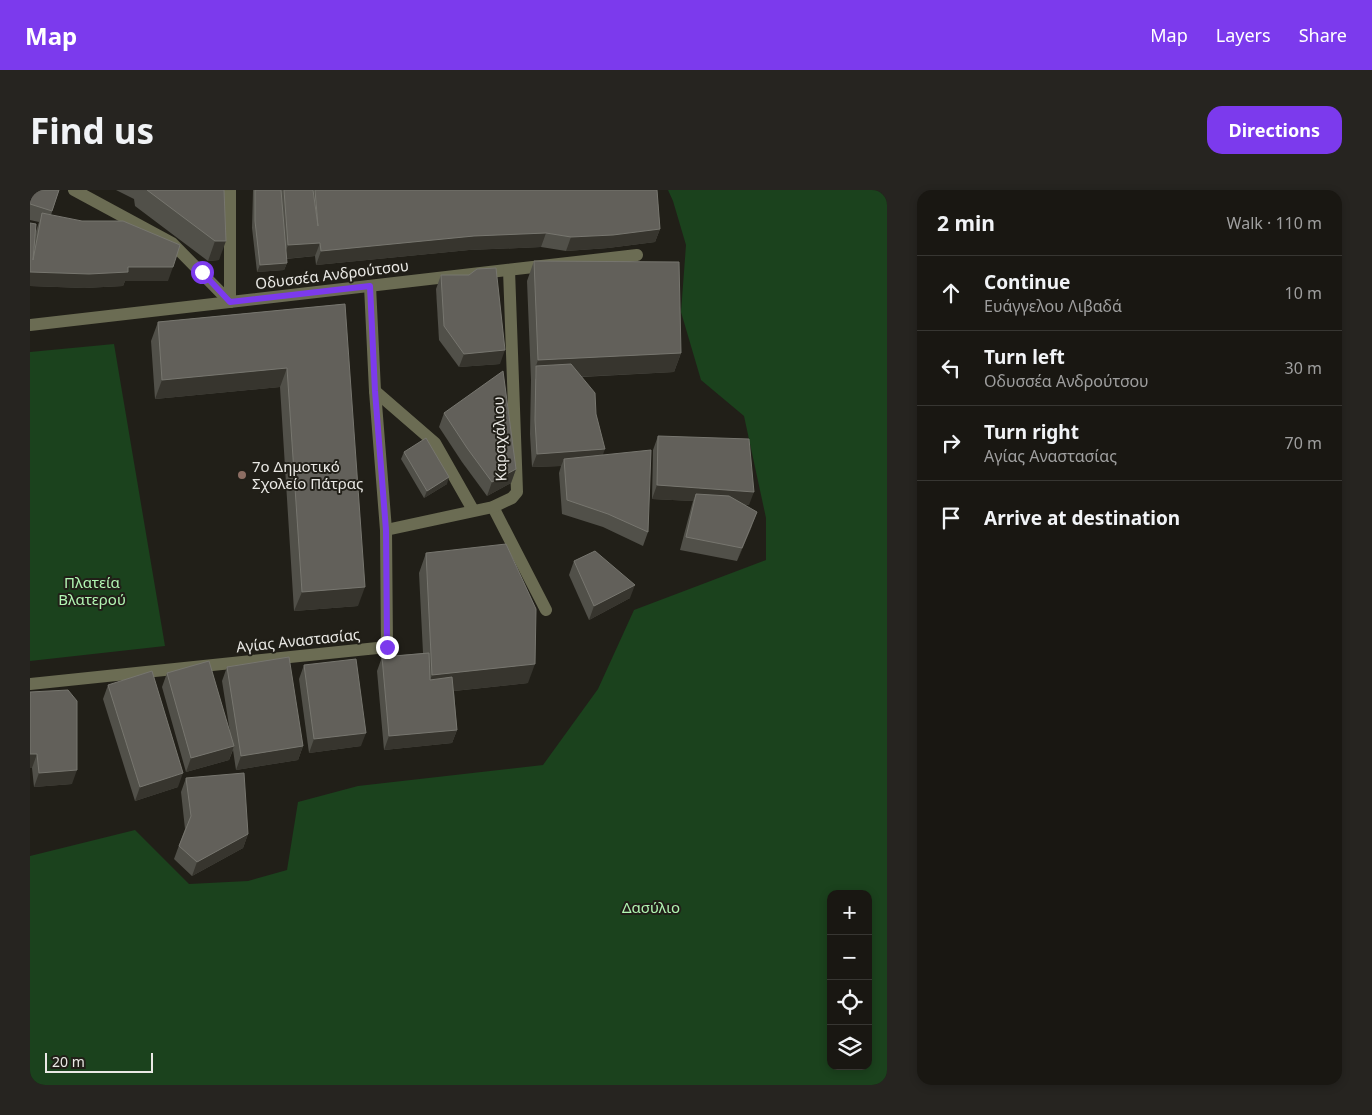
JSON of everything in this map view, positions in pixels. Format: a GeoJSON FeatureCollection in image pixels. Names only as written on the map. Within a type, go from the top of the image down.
{"type":"FeatureCollection","features":[{"type":"Feature","properties":{"kind":"street"},"geometry":{"type":"LineString","coordinates":[[74,190],[172,243],[230,302]]}},
{"type":"Feature","properties":{"kind":"street"},"geometry":{"type":"LineString","coordinates":[[230,190],[230,302]]}},
{"type":"Feature","properties":{"kind":"street","name":"Οδυσσέα Ανδρούτσου"},"geometry":{"type":"LineString","coordinates":[[30,325],[637,255]]}},
{"type":"Feature","properties":{"kind":"street","name":"Καραχάλιου"},"geometry":{"type":"LineString","coordinates":[[493,507],[512,498],[517,492],[509,270]]}},
{"type":"Feature","properties":{"kind":"street","name":"Αγίας Αναστασίας"},"geometry":{"type":"LineString","coordinates":[[30,684],[387,647],[386,530],[375,391],[370,286]]}},
{"type":"Feature","properties":{"kind":"street"},"geometry":{"type":"LineString","coordinates":[[375,391],[435,442],[473,510]]}},
{"type":"Feature","properties":{"kind":"street"},"geometry":{"type":"LineString","coordinates":[[386,530],[493,507],[546,610]]}},
{"type":"Feature","properties":{"kind":"green space","name":"Δασύλιο"},"geometry":{"type":"Polygon","coordinates":[[[668,190],[887,190],[887,1085],[30,1085],[30,856],[135,830],[189,884],[248,881],[287,870],[298,802],[358,786],[543,765],[598,689],[634,610],[766,560],[766,518],[744,416],[701,380],[681,312],[686,245],[668,190]]]}},
{"type":"Feature","properties":{"kind":"green space","name":"Πλατεία Βλατερού"},"geometry":{"type":"Polygon","coordinates":[[[114,344],[165,646],[30,661],[30,352],[114,344]]]}},
{"type":"Feature","properties":{"kind":"building"},"geometry":{"type":"Polygon","coordinates":[[[30,190],[59,190],[52,211],[30,204],[30,190]]]}},
{"type":"Feature","properties":{"kind":"building"},"geometry":{"type":"Polygon","coordinates":[[[147,190],[224,190],[226,241],[215,241],[147,190]]]}},
{"type":"Feature","properties":{"kind":"building"},"geometry":{"type":"Polygon","coordinates":[[[255,190],[281,190],[287,263],[260,265],[255,221],[255,190]]]}},
{"type":"Feature","properties":{"kind":"building"},"geometry":{"type":"Polygon","coordinates":[[[284,190],[313,190],[318,226],[315,190],[657,190],[660,229],[613,235],[571,237],[546,233],[474,236],[321,251],[320,243],[288,245],[284,190]]]}},
{"type":"Feature","properties":{"kind":"building"},"geometry":{"type":"Polygon","coordinates":[[[42,213],[82,221],[123,221],[180,245],[173,267],[128,267],[128,272],[89,274],[30,272],[30,223],[36,224],[33,260],[42,213]]]}},
{"type":"Feature","properties":{"kind":"building"},"geometry":{"type":"Polygon","coordinates":[[[534,261],[679,262],[681,353],[538,360],[534,261]]]}},
{"type":"Feature","properties":{"kind":"building"},"geometry":{"type":"Polygon","coordinates":[[[496,268],[505,350],[464,354],[444,326],[441,275],[469,275],[477,269],[496,268]]]}},
{"type":"Feature","properties":{"kind":"building"},"geometry":{"type":"Polygon","coordinates":[[[345,304],[365,587],[302,592],[287,368],[162,380],[158,322],[345,304]]]}},
{"type":"Feature","properties":{"kind":"building"},"geometry":{"type":"Polygon","coordinates":[[[571,364],[595,393],[596,414],[605,449],[537,454],[535,420],[536,366],[571,364]]]}},
{"type":"Feature","properties":{"kind":"building"},"geometry":{"type":"Polygon","coordinates":[[[503,371],[516,469],[492,482],[444,413],[503,371]]]}},
{"type":"Feature","properties":{"kind":"building"},"geometry":{"type":"Polygon","coordinates":[[[658,436],[749,439],[754,492],[657,485],[658,436]]]}},
{"type":"Feature","properties":{"kind":"building"},"geometry":{"type":"Polygon","coordinates":[[[426,438],[449,477],[427,491],[404,452],[426,438]]]}},
{"type":"Feature","properties":{"kind":"building"},"geometry":{"type":"Polygon","coordinates":[[[651,450],[648,532],[608,514],[567,500],[564,459],[651,450]]]}},
{"type":"Feature","properties":{"kind":"building"},"geometry":{"type":"Polygon","coordinates":[[[696,494],[729,496],[757,512],[742,548],[686,537],[696,494]]]}},
{"type":"Feature","properties":{"kind":"building"},"geometry":{"type":"Polygon","coordinates":[[[506,544],[536,609],[535,664],[432,675],[426,553],[506,544]]]}},
{"type":"Feature","properties":{"kind":"building"},"geometry":{"type":"Polygon","coordinates":[[[595,551],[635,585],[594,606],[574,561],[595,551]]]}},
{"type":"Feature","properties":{"kind":"building"},"geometry":{"type":"Polygon","coordinates":[[[429,653],[430,680],[452,677],[457,730],[389,736],[382,657],[429,653]]]}},
{"type":"Feature","properties":{"kind":"building"},"geometry":{"type":"Polygon","coordinates":[[[289,657],[303,746],[241,756],[227,667],[289,657]]]}},
{"type":"Feature","properties":{"kind":"building"},"geometry":{"type":"Polygon","coordinates":[[[356,659],[366,733],[314,739],[304,665],[356,659]]]}},
{"type":"Feature","properties":{"kind":"building"},"geometry":{"type":"Polygon","coordinates":[[[209,661],[234,746],[191,758],[167,673],[209,661]]]}},
{"type":"Feature","properties":{"kind":"building"},"geometry":{"type":"Polygon","coordinates":[[[152,671],[183,773],[140,787],[108,685],[152,671]]]}},
{"type":"Feature","properties":{"kind":"building"},"geometry":{"type":"Polygon","coordinates":[[[68,690],[77,701],[77,770],[39,773],[37,754],[30,754],[30,692],[68,690]]]}},
{"type":"Feature","properties":{"kind":"building"},"geometry":{"type":"Polygon","coordinates":[[[244,773],[248,834],[197,862],[179,846],[191,816],[186,778],[244,773]]]}},
{"type":"Feature","properties":{"kind":"place","name":"7ο Δημοτικό Σχολείο Πάτρας"},"geometry":{"type":"Point","coordinates":[242,475]}},
{"type":"Feature","properties":{"kind":"route"},"geometry":{"type":"LineString","coordinates":[[202,272],[230,302],[370,286],[375,391],[386,530],[387,647]]}}]}
